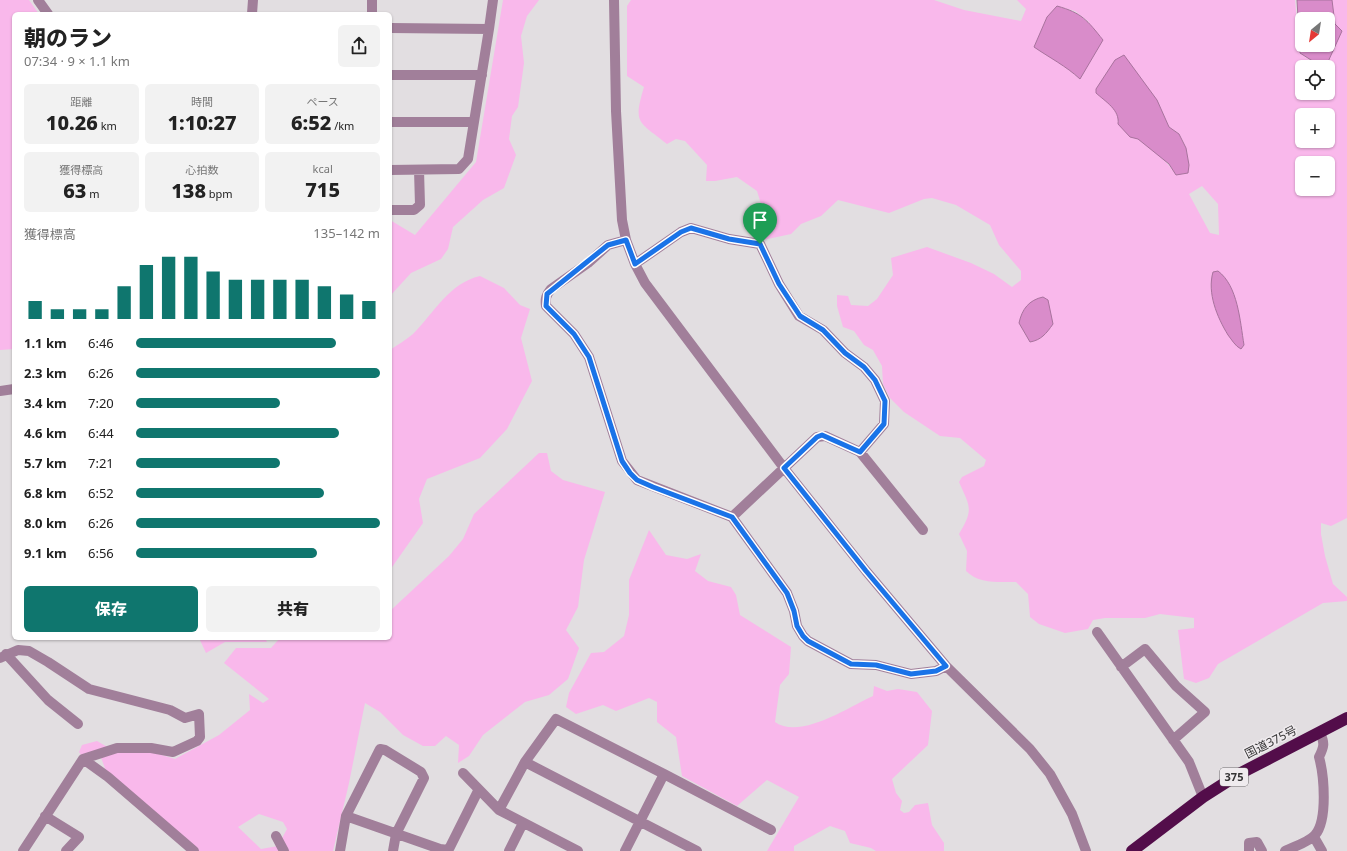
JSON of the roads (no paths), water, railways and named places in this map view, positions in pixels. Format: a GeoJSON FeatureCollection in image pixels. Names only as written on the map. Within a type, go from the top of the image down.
{"type":"FeatureCollection","features":[{"type":"Feature","properties":{"kind":"highway","name":"国道375号"},"geometry":{"type":"LineString","coordinates":[[1132,851],[1203,797],[1239,774],[1347,718]]}},
{"type":"Feature","properties":{"kind":"street"},"geometry":{"type":"LineString","coordinates":[[38,0],[47,12]]}},
{"type":"Feature","properties":{"kind":"street"},"geometry":{"type":"LineString","coordinates":[[252,12],[253,0]]}},
{"type":"Feature","properties":{"kind":"street"},"geometry":{"type":"LineString","coordinates":[[372,0],[372,12]]}},
{"type":"Feature","properties":{"kind":"street"},"geometry":{"type":"LineString","coordinates":[[392,170],[459,169],[468,159],[493,0]]}},
{"type":"Feature","properties":{"kind":"street"},"geometry":{"type":"LineString","coordinates":[[614,0],[616,111],[620,204],[626,240],[635,264],[645,283],[784,468],[866,571],[946,666],[1030,750],[1050,774],[1072,814],[1086,851]]}},
{"type":"Feature","properties":{"kind":"street"},"geometry":{"type":"LineString","coordinates":[[392,28],[489,29]]}},
{"type":"Feature","properties":{"kind":"street"},"geometry":{"type":"LineString","coordinates":[[392,75],[482,75]]}},
{"type":"Feature","properties":{"kind":"street"},"geometry":{"type":"LineString","coordinates":[[392,122],[474,122]]}},
{"type":"Feature","properties":{"kind":"street"},"geometry":{"type":"LineString","coordinates":[[392,210],[414,210],[420,205],[419,170]]}},
{"type":"Feature","properties":{"kind":"street"},"geometry":{"type":"LineString","coordinates":[[635,264],[681,232],[691,228],[729,239],[760,244],[779,284],[800,316],[823,330],[845,353],[864,367],[875,380],[885,401],[884,424],[860,452]]}},
{"type":"Feature","properties":{"kind":"street"},"geometry":{"type":"LineString","coordinates":[[626,240],[608,245],[588,263],[551,289],[547,294],[546,306],[574,334],[589,357],[622,461],[630,473],[637,480],[653,487],[732,517],[787,593],[794,611],[797,626],[808,641],[851,664],[876,665],[911,674],[936,671],[946,666]]}},
{"type":"Feature","properties":{"kind":"street"},"geometry":{"type":"LineString","coordinates":[[0,391],[12,389]]}},
{"type":"Feature","properties":{"kind":"street"},"geometry":{"type":"LineString","coordinates":[[732,517],[817,437],[822,435],[860,452],[922,530]]}},
{"type":"Feature","properties":{"kind":"street"},"geometry":{"type":"LineString","coordinates":[[1097,632],[1188,762],[1203,797]]}},
{"type":"Feature","properties":{"kind":"street"},"geometry":{"type":"LineString","coordinates":[[1121,667],[1145,649],[1176,686],[1205,712],[1173,740]]}},
{"type":"Feature","properties":{"kind":"street"},"geometry":{"type":"LineString","coordinates":[[23,851],[83,759],[117,748],[151,748],[173,752],[197,741],[200,737],[199,714],[185,718],[170,710],[89,689],[48,662],[28,652],[18,650],[3,656],[48,700],[78,724]]}},
{"type":"Feature","properties":{"kind":"street"},"geometry":{"type":"LineString","coordinates":[[498,810],[525,762],[556,719],[771,830]]}},
{"type":"Feature","properties":{"kind":"street"},"geometry":{"type":"LineString","coordinates":[[1285,851],[1314,837],[1318,831],[1323,802],[1323,773],[1319,757],[1324,747],[1324,741],[1320,733]]}},
{"type":"Feature","properties":{"kind":"street"},"geometry":{"type":"LineString","coordinates":[[340,851],[346,816],[380,748],[421,772],[424,778],[396,834],[393,851]]}},
{"type":"Feature","properties":{"kind":"street"},"geometry":{"type":"LineString","coordinates":[[83,759],[108,777],[194,851]]}},
{"type":"Feature","properties":{"kind":"street"},"geometry":{"type":"LineString","coordinates":[[525,762],[697,851]]}},
{"type":"Feature","properties":{"kind":"street"},"geometry":{"type":"LineString","coordinates":[[463,773],[478,791],[498,810],[578,851]]}},
{"type":"Feature","properties":{"kind":"street"},"geometry":{"type":"LineString","coordinates":[[625,851],[664,774]]}},
{"type":"Feature","properties":{"kind":"street"},"geometry":{"type":"LineString","coordinates":[[346,816],[440,849],[448,850],[478,791]]}},
{"type":"Feature","properties":{"kind":"street"},"geometry":{"type":"LineString","coordinates":[[45,816],[79,837],[66,851]]}},
{"type":"Feature","properties":{"kind":"street"},"geometry":{"type":"LineString","coordinates":[[509,851],[523,823]]}},
{"type":"Feature","properties":{"kind":"street"},"geometry":{"type":"LineString","coordinates":[[276,836],[284,851]]}},
{"type":"Feature","properties":{"kind":"street"},"geometry":{"type":"LineString","coordinates":[[1314,837],[1322,851]]}},
{"type":"Feature","properties":{"kind":"street"},"geometry":{"type":"LineString","coordinates":[[1249,851],[1249,843],[1257,842],[1262,851]]}}]}
